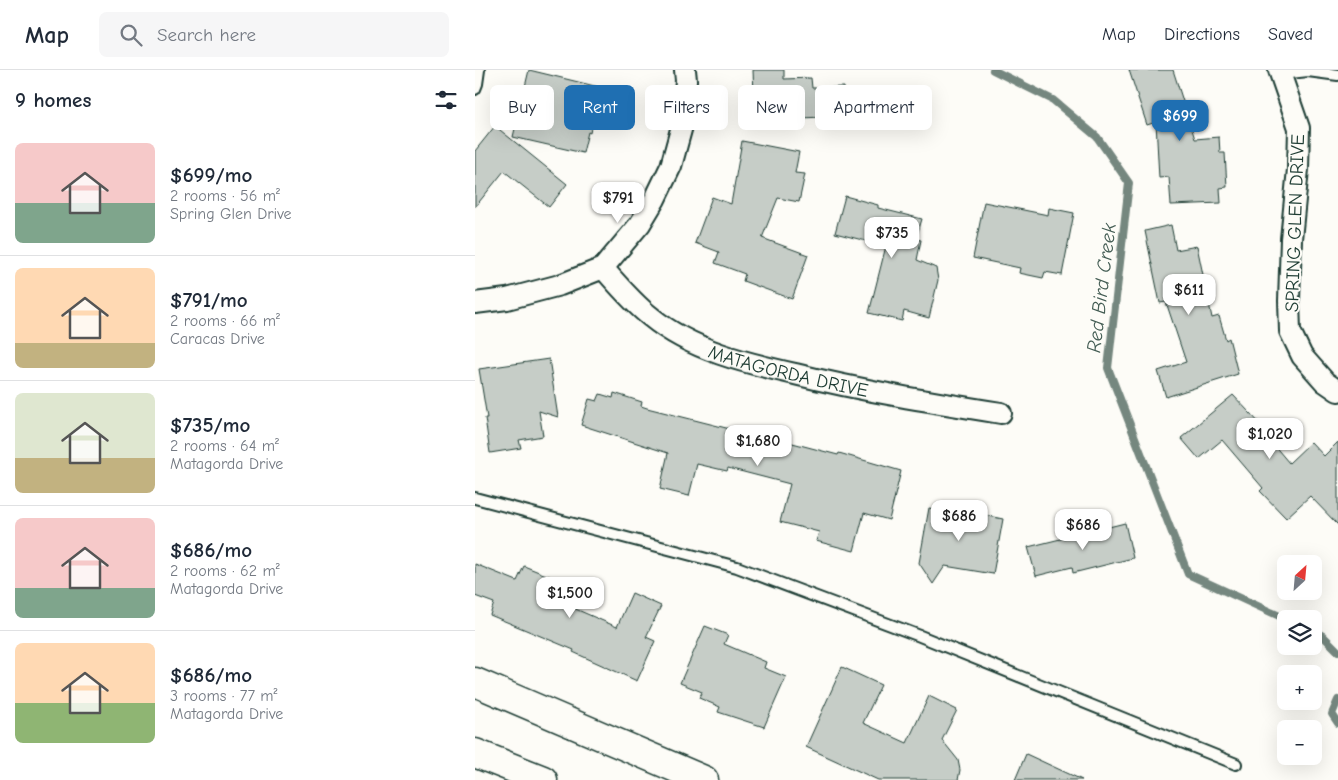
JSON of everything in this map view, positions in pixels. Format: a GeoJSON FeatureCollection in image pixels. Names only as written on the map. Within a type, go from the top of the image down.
{"type":"FeatureCollection","features":[{"type":"Feature","properties":{"kind":"main road"},"geometry":{"type":"LineString","coordinates":[[475,682],[705,780]]}},
{"type":"Feature","properties":{"kind":"main road"},"geometry":{"type":"LineString","coordinates":[[475,753],[543,780]]}},
{"type":"Feature","properties":{"kind":"street"},"geometry":{"type":"LineString","coordinates":[[475,303],[507,299],[560,285],[603,268],[640,224],[671,166],[682,126],[686,80],[685,70]]}},
{"type":"Feature","properties":{"kind":"street","name":"SPRING GLEN DRIVE"},"geometry":{"type":"LineString","coordinates":[[1280,72],[1299,128],[1298,169],[1291,248],[1289,301],[1291,331],[1302,356],[1325,382],[1338,391]]}},
{"type":"Feature","properties":{"kind":"street","name":"MATAGORDA DRIVE"},"geometry":{"type":"LineString","coordinates":[[603,268],[651,318],[683,338],[723,354],[759,366],[851,388],[1001,413]]}},
{"type":"Feature","properties":{"kind":"lane"},"geometry":{"type":"LineString","coordinates":[[475,89],[479,70]]}},
{"type":"Feature","properties":{"kind":"lane"},"geometry":{"type":"LineString","coordinates":[[1280,72],[1308,71],[1338,75]]}},
{"type":"Feature","properties":{"kind":"lane"},"geometry":{"type":"LineString","coordinates":[[475,498],[737,567],[920,636],[1236,764]]}},
{"type":"Feature","properties":{"kind":"building"},"geometry":{"type":"Polygon","coordinates":[[[529,70],[591,85],[564,85],[564,130],[591,130],[590,133],[588,132],[583,153],[513,137],[515,130],[554,130],[554,85],[525,85],[529,70]]]}},
{"type":"Feature","properties":{"kind":"building"},"geometry":{"type":"Polygon","coordinates":[[[753,70],[784,70],[784,79],[811,78],[812,88],[815,88],[815,117],[805,118],[805,85],[754,85],[753,70]]]}},
{"type":"Feature","properties":{"kind":"building"},"geometry":{"type":"Polygon","coordinates":[[[1129,70],[1173,70],[1195,139],[1219,137],[1220,153],[1225,153],[1227,187],[1220,188],[1221,203],[1171,205],[1169,177],[1159,178],[1156,122],[1147,125],[1129,70]]]}},
{"type":"Feature","properties":{"kind":"building"},"geometry":{"type":"Polygon","coordinates":[[[492,130],[500,130],[567,184],[549,207],[504,171],[475,207],[475,151],[492,130]]]}},
{"type":"Feature","properties":{"kind":"building"},"geometry":{"type":"Polygon","coordinates":[[[742,141],[799,152],[795,173],[805,174],[799,202],[778,198],[762,238],[808,255],[792,299],[743,281],[745,274],[715,263],[719,252],[695,243],[712,197],[731,204],[742,141]]]}},
{"type":"Feature","properties":{"kind":"building"},"geometry":{"type":"Polygon","coordinates":[[[845,196],[878,205],[878,208],[922,219],[916,239],[921,240],[917,260],[936,268],[938,280],[929,318],[904,311],[902,321],[869,313],[886,246],[835,233],[845,196]]]}},
{"type":"Feature","properties":{"kind":"building"},"geometry":{"type":"Polygon","coordinates":[[[984,202],[1048,215],[1049,208],[1074,213],[1062,275],[1045,272],[1043,278],[1019,273],[1020,268],[973,258],[984,202]]]}},
{"type":"Feature","properties":{"kind":"building"},"geometry":{"type":"Polygon","coordinates":[[[1171,225],[1176,250],[1197,246],[1212,318],[1219,316],[1226,340],[1229,338],[1238,374],[1166,397],[1158,371],[1186,362],[1166,302],[1160,303],[1145,231],[1171,225]]]}},
{"type":"Feature","properties":{"kind":"building"},"geometry":{"type":"Polygon","coordinates":[[[549,359],[558,417],[539,411],[543,436],[519,440],[521,448],[490,453],[485,418],[487,418],[479,369],[549,359]]]}},
{"type":"Feature","properties":{"kind":"building"},"geometry":{"type":"Polygon","coordinates":[[[614,393],[642,402],[641,406],[647,408],[738,431],[736,436],[779,447],[781,440],[838,455],[839,453],[901,471],[889,520],[864,513],[854,551],[816,541],[819,532],[780,522],[790,484],[728,468],[727,471],[697,464],[689,496],[660,489],[668,453],[581,425],[589,399],[597,401],[600,394],[613,398],[614,393]]]}},
{"type":"Feature","properties":{"kind":"building"},"geometry":{"type":"Polygon","coordinates":[[[1233,395],[1265,429],[1262,431],[1289,463],[1311,442],[1324,456],[1338,442],[1338,525],[1310,496],[1286,518],[1260,491],[1263,488],[1222,440],[1199,459],[1181,438],[1233,395]]]}},
{"type":"Feature","properties":{"kind":"building"},"geometry":{"type":"Polygon","coordinates":[[[940,506],[1003,519],[993,574],[945,566],[933,584],[919,563],[929,508],[939,510],[940,506]]]}},
{"type":"Feature","properties":{"kind":"building"},"geometry":{"type":"Polygon","coordinates":[[[1125,523],[1133,558],[1073,573],[1072,567],[1036,576],[1028,547],[1125,523]]]}},
{"type":"Feature","properties":{"kind":"building"},"geometry":{"type":"Polygon","coordinates":[[[475,564],[517,581],[524,566],[571,585],[564,604],[617,627],[632,593],[661,606],[646,637],[655,641],[637,681],[573,652],[574,650],[490,615],[494,603],[475,596],[475,564]]]}},
{"type":"Feature","properties":{"kind":"building"},"geometry":{"type":"Polygon","coordinates":[[[705,626],[728,635],[724,644],[766,662],[764,668],[786,677],[764,727],[718,712],[720,707],[699,698],[702,692],[680,683],[705,626]]]}},
{"type":"Feature","properties":{"kind":"building"},"geometry":{"type":"Polygon","coordinates":[[[842,667],[881,685],[863,723],[907,743],[929,696],[957,710],[942,740],[958,760],[960,770],[958,780],[878,780],[806,747],[842,667]]]}},
{"type":"Feature","properties":{"kind":"building"},"geometry":{"type":"Polygon","coordinates":[[[1026,754],[1082,780],[1015,780],[1026,754]]]}},
{"type":"Feature","properties":{"kind":"waterway","name":"Red Bird Creek"},"geometry":{"type":"LineString","coordinates":[[993,70],[1053,100],[1097,137],[1129,183],[1108,368],[1188,574],[1277,615]]}},
{"type":"Feature","properties":{"kind":"waterway","name":"Red Bird Creek"},"geometry":{"type":"LineString","coordinates":[[1322,635],[1338,651]]}},
{"type":"Feature","properties":{"kind":"waterway","name":"Red Bird Creek"},"geometry":{"type":"LineString","coordinates":[[1338,700],[1332,714],[1338,723]]}}]}
